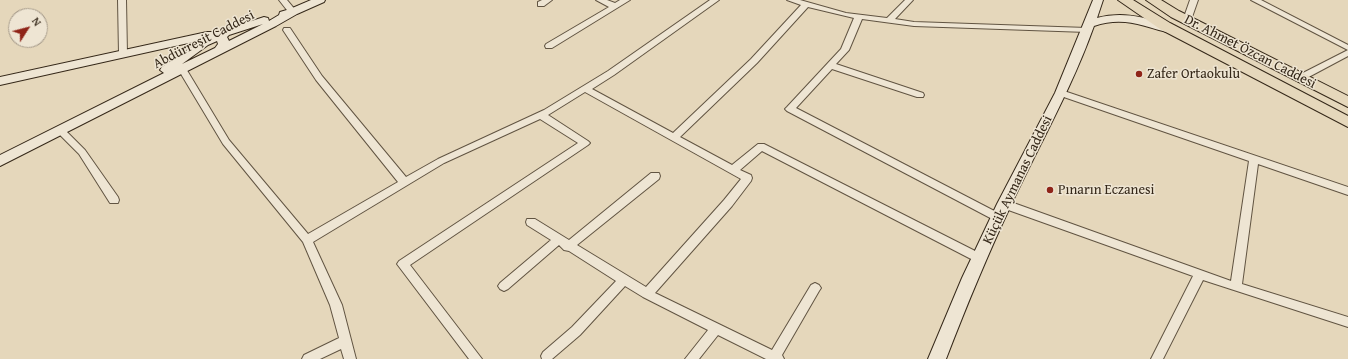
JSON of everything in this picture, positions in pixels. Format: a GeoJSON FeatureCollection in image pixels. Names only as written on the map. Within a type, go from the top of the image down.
{"type":"FeatureCollection","features":[{"type":"Feature","properties":{"kind":"main road","name":"Dr. Ahmet Özcan Caddesi"},"geometry":{"type":"LineString","coordinates":[[1124,0],[1180,34],[1348,122]]}},
{"type":"Feature","properties":{"kind":"main road","name":"Dr. Ahmet Özcan Caddesi"},"geometry":{"type":"LineString","coordinates":[[1152,0],[1187,20],[1348,102]]}},
{"type":"Feature","properties":{"kind":"street"},"geometry":{"type":"LineString","coordinates":[[122,0],[123,54]]}},
{"type":"Feature","properties":{"kind":"street"},"geometry":{"type":"LineString","coordinates":[[283,0],[293,12]]}},
{"type":"Feature","properties":{"kind":"street","name":"Abdürreşit Caddesi"},"geometry":{"type":"LineString","coordinates":[[0,161],[293,12],[320,0]]}},
{"type":"Feature","properties":{"kind":"street"},"geometry":{"type":"LineString","coordinates":[[600,0],[615,6]]}},
{"type":"Feature","properties":{"kind":"street"},"geometry":{"type":"LineString","coordinates":[[549,46],[626,0]]}},
{"type":"Feature","properties":{"kind":"street"},"geometry":{"type":"LineString","coordinates":[[307,240],[441,162],[541,115],[586,89],[715,0]]}},
{"type":"Feature","properties":{"kind":"street"},"geometry":{"type":"LineString","coordinates":[[791,0],[804,5],[846,15],[914,24],[1088,27],[1111,17],[1128,17],[1148,22],[1180,34]]}},
{"type":"Feature","properties":{"kind":"street"},"geometry":{"type":"LineString","coordinates":[[890,20],[909,0]]}},
{"type":"Feature","properties":{"kind":"street","name":"Küçük Aymanas Caddesi"},"geometry":{"type":"LineString","coordinates":[[937,359],[979,258],[1004,204],[1061,93],[1098,0]]}},
{"type":"Feature","properties":{"kind":"street"},"geometry":{"type":"LineString","coordinates":[[1187,20],[1194,0]]}},
{"type":"Feature","properties":{"kind":"street"},"geometry":{"type":"LineString","coordinates":[[1255,0],[1348,48]]}},
{"type":"Feature","properties":{"kind":"street"},"geometry":{"type":"LineString","coordinates":[[674,138],[754,61],[804,5]]}},
{"type":"Feature","properties":{"kind":"street","name":"Abdürreşit Caddesi"},"geometry":{"type":"LineString","coordinates":[[128,96],[166,70],[186,54],[220,36],[249,25],[293,12]]}},
{"type":"Feature","properties":{"kind":"street"},"geometry":{"type":"LineString","coordinates":[[860,17],[845,50],[790,109],[998,218]]}},
{"type":"Feature","properties":{"kind":"street"},"geometry":{"type":"LineString","coordinates":[[0,81],[249,25]]}},
{"type":"Feature","properties":{"kind":"street"},"geometry":{"type":"LineString","coordinates":[[287,30],[319,78],[405,183]]}},
{"type":"Feature","properties":{"kind":"street"},"geometry":{"type":"LineString","coordinates":[[123,54],[164,52],[199,55],[217,51],[224,42],[220,36],[207,35]]}},
{"type":"Feature","properties":{"kind":"street"},"geometry":{"type":"LineString","coordinates":[[164,52],[171,58],[166,70]]}},
{"type":"Feature","properties":{"kind":"street"},"geometry":{"type":"LineString","coordinates":[[1300,78],[1348,53]]}},
{"type":"Feature","properties":{"kind":"street"},"geometry":{"type":"LineString","coordinates":[[830,65],[920,96]]}},
{"type":"Feature","properties":{"kind":"street"},"geometry":{"type":"LineString","coordinates":[[182,69],[226,142],[307,240],[336,305],[350,359]]}},
{"type":"Feature","properties":{"kind":"street"},"geometry":{"type":"LineString","coordinates":[[586,89],[747,178],[728,203],[647,294]]}},
{"type":"Feature","properties":{"kind":"street"},"geometry":{"type":"LineString","coordinates":[[1061,93],[1348,191]]}},
{"type":"Feature","properties":{"kind":"street"},"geometry":{"type":"LineString","coordinates":[[476,359],[403,264],[585,142],[541,115]]}},
{"type":"Feature","properties":{"kind":"street"},"geometry":{"type":"LineString","coordinates":[[61,131],[82,152],[114,200]]}},
{"type":"Feature","properties":{"kind":"street"},"geometry":{"type":"LineString","coordinates":[[733,170],[761,146],[979,258]]}},
{"type":"Feature","properties":{"kind":"street"},"geometry":{"type":"LineString","coordinates":[[1236,287],[1254,158]]}},
{"type":"Feature","properties":{"kind":"street"},"geometry":{"type":"LineString","coordinates":[[568,247],[655,176]]}},
{"type":"Feature","properties":{"kind":"street"},"geometry":{"type":"LineString","coordinates":[[1004,204],[1236,287],[1348,322]]}},
{"type":"Feature","properties":{"kind":"street"},"geometry":{"type":"LineString","coordinates":[[531,222],[568,247],[647,294],[776,358],[815,288]]}},
{"type":"Feature","properties":{"kind":"street"},"geometry":{"type":"LineString","coordinates":[[504,286],[558,240]]}},
{"type":"Feature","properties":{"kind":"street"},"geometry":{"type":"LineString","coordinates":[[1157,359],[1200,274]]}},
{"type":"Feature","properties":{"kind":"street"},"geometry":{"type":"LineString","coordinates":[[546,356],[576,331],[624,280]]}},
{"type":"Feature","properties":{"kind":"street"},"geometry":{"type":"LineString","coordinates":[[691,359],[716,329]]}},
{"type":"Feature","properties":{"kind":"street"},"geometry":{"type":"LineString","coordinates":[[308,359],[345,342]]}},
{"type":"Feature","properties":{"kind":"place","name":"Zafer Ortaokulu"},"geometry":{"type":"Point","coordinates":[1139,74]}},
{"type":"Feature","properties":{"kind":"place","name":"Pınarın Eczanesi"},"geometry":{"type":"Point","coordinates":[1050,190]}}]}
